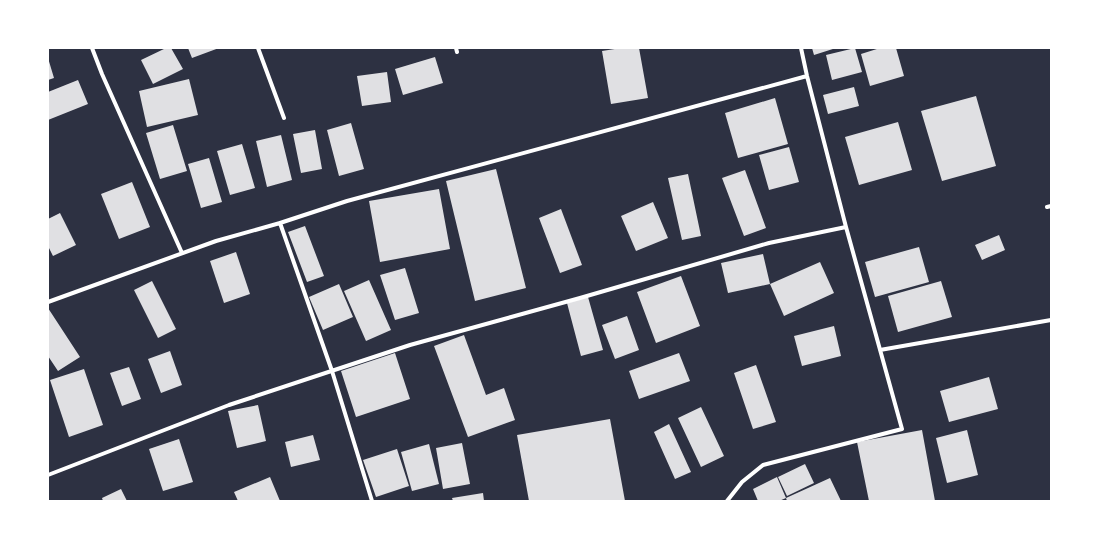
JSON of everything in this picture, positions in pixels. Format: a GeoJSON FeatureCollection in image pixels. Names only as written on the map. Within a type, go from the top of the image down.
{"type":"FeatureCollection","features":[{"type":"Feature","properties":{"kind":"street"},"geometry":{"type":"LineString","coordinates":[[92,48],[102,74],[182,253]]}},
{"type":"Feature","properties":{"kind":"street"},"geometry":{"type":"LineString","coordinates":[[258,48],[284,118]]}},
{"type":"Feature","properties":{"kind":"street"},"geometry":{"type":"LineString","coordinates":[[727,501],[742,482],[763,466],[902,429],[806,76],[801,48]]}},
{"type":"Feature","properties":{"kind":"street"},"geometry":{"type":"LineString","coordinates":[[48,302],[216,241],[280,223],[347,201],[806,76]]}},
{"type":"Feature","properties":{"kind":"street"},"geometry":{"type":"LineString","coordinates":[[280,223],[332,371],[372,501]]}},
{"type":"Feature","properties":{"kind":"street"},"geometry":{"type":"LineString","coordinates":[[48,475],[228,405],[410,345],[580,298],[769,243],[846,226]]}},
{"type":"Feature","properties":{"kind":"street"},"geometry":{"type":"LineString","coordinates":[[880,350],[1051,320]]}},
{"type":"Feature","properties":{"kind":"building"},"geometry":{"type":"Polygon","coordinates":[[[166,48],[171,48],[183,69],[153,84],[141,60],[166,48]]]}},
{"type":"Feature","properties":{"kind":"building"},"geometry":{"type":"Polygon","coordinates":[[[188,48],[219,48],[192,58],[188,48]]]}},
{"type":"Feature","properties":{"kind":"building"},"geometry":{"type":"Polygon","coordinates":[[[621,48],[639,48],[648,98],[611,104],[602,51],[621,48]]]}},
{"type":"Feature","properties":{"kind":"building"},"geometry":{"type":"Polygon","coordinates":[[[812,48],[836,48],[814,55],[812,48]]]}},
{"type":"Feature","properties":{"kind":"building"},"geometry":{"type":"Polygon","coordinates":[[[855,48],[862,72],[832,80],[826,55],[855,48]]]}},
{"type":"Feature","properties":{"kind":"building"},"geometry":{"type":"Polygon","coordinates":[[[880,48],[896,48],[904,76],[870,86],[861,54],[880,48]]]}},
{"type":"Feature","properties":{"kind":"building"},"geometry":{"type":"Polygon","coordinates":[[[435,57],[443,83],[403,95],[395,69],[435,57]]]}},
{"type":"Feature","properties":{"kind":"building"},"geometry":{"type":"Polygon","coordinates":[[[48,58],[54,78],[48,80],[48,58]]]}},
{"type":"Feature","properties":{"kind":"building"},"geometry":{"type":"Polygon","coordinates":[[[387,72],[391,102],[362,106],[357,76],[387,72]]]}},
{"type":"Feature","properties":{"kind":"building"},"geometry":{"type":"Polygon","coordinates":[[[189,79],[198,115],[147,127],[139,91],[189,79]]]}},
{"type":"Feature","properties":{"kind":"building"},"geometry":{"type":"Polygon","coordinates":[[[78,80],[88,104],[48,120],[48,92],[78,80]]]}},
{"type":"Feature","properties":{"kind":"building"},"geometry":{"type":"Polygon","coordinates":[[[854,87],[859,106],[828,114],[823,95],[854,87]]]}},
{"type":"Feature","properties":{"kind":"building"},"geometry":{"type":"Polygon","coordinates":[[[976,96],[996,166],[942,181],[921,111],[976,96]]]}},
{"type":"Feature","properties":{"kind":"building"},"geometry":{"type":"Polygon","coordinates":[[[775,98],[788,144],[738,158],[725,113],[775,98]]]}},
{"type":"Feature","properties":{"kind":"building"},"geometry":{"type":"Polygon","coordinates":[[[898,122],[912,170],[859,185],[845,137],[898,122]]]}},
{"type":"Feature","properties":{"kind":"building"},"geometry":{"type":"Polygon","coordinates":[[[351,123],[364,169],[339,176],[327,130],[351,123]]]}},
{"type":"Feature","properties":{"kind":"building"},"geometry":{"type":"Polygon","coordinates":[[[173,125],[187,171],[160,179],[146,133],[173,125]]]}},
{"type":"Feature","properties":{"kind":"building"},"geometry":{"type":"Polygon","coordinates":[[[315,130],[322,169],[301,173],[293,134],[315,130]]]}},
{"type":"Feature","properties":{"kind":"building"},"geometry":{"type":"Polygon","coordinates":[[[281,135],[292,180],[267,187],[256,141],[281,135]]]}},
{"type":"Feature","properties":{"kind":"building"},"geometry":{"type":"Polygon","coordinates":[[[242,144],[255,188],[230,195],[217,151],[242,144]]]}},
{"type":"Feature","properties":{"kind":"building"},"geometry":{"type":"Polygon","coordinates":[[[789,147],[799,182],[769,190],[759,155],[789,147]]]}},
{"type":"Feature","properties":{"kind":"building"},"geometry":{"type":"Polygon","coordinates":[[[209,158],[222,202],[201,208],[188,164],[209,158]]]}},
{"type":"Feature","properties":{"kind":"building"},"geometry":{"type":"Polygon","coordinates":[[[496,169],[526,288],[475,301],[446,181],[496,169]]]}},
{"type":"Feature","properties":{"kind":"building"},"geometry":{"type":"Polygon","coordinates":[[[745,170],[766,228],[744,236],[722,178],[745,170]]]}},
{"type":"Feature","properties":{"kind":"building"},"geometry":{"type":"Polygon","coordinates":[[[688,174],[701,236],[682,240],[668,178],[688,174]]]}},
{"type":"Feature","properties":{"kind":"building"},"geometry":{"type":"Polygon","coordinates":[[[132,182],[150,227],[119,239],[101,194],[132,182]]]}},
{"type":"Feature","properties":{"kind":"building"},"geometry":{"type":"Polygon","coordinates":[[[439,189],[450,249],[380,262],[369,201],[439,189]]]}},
{"type":"Feature","properties":{"kind":"building"},"geometry":{"type":"Polygon","coordinates":[[[653,202],[668,238],[636,251],[621,216],[653,202]]]}},
{"type":"Feature","properties":{"kind":"building"},"geometry":{"type":"Polygon","coordinates":[[[561,209],[582,265],[560,273],[539,218],[561,209]]]}},
{"type":"Feature","properties":{"kind":"building"},"geometry":{"type":"Polygon","coordinates":[[[60,213],[76,245],[53,256],[48,246],[48,219],[60,213]]]}},
{"type":"Feature","properties":{"kind":"building"},"geometry":{"type":"Polygon","coordinates":[[[305,226],[324,276],[307,282],[288,232],[305,226]]]}},
{"type":"Feature","properties":{"kind":"building"},"geometry":{"type":"Polygon","coordinates":[[[999,235],[1005,250],[982,260],[975,245],[999,235]]]}},
{"type":"Feature","properties":{"kind":"building"},"geometry":{"type":"Polygon","coordinates":[[[919,247],[929,282],[875,297],[865,262],[919,247]]]}},
{"type":"Feature","properties":{"kind":"building"},"geometry":{"type":"Polygon","coordinates":[[[236,252],[250,294],[224,303],[210,261],[236,252]]]}},
{"type":"Feature","properties":{"kind":"building"},"geometry":{"type":"Polygon","coordinates":[[[763,254],[770,284],[728,293],[721,263],[763,254]]]}},
{"type":"Feature","properties":{"kind":"building"},"geometry":{"type":"Polygon","coordinates":[[[820,262],[834,293],[784,316],[770,284],[820,262]]]}},
{"type":"Feature","properties":{"kind":"building"},"geometry":{"type":"Polygon","coordinates":[[[405,268],[419,313],[395,320],[380,275],[405,268]]]}},
{"type":"Feature","properties":{"kind":"building"},"geometry":{"type":"Polygon","coordinates":[[[681,276],[700,326],[656,343],[637,292],[681,276]]]}},
{"type":"Feature","properties":{"kind":"building"},"geometry":{"type":"Polygon","coordinates":[[[369,280],[391,330],[366,341],[344,291],[369,280]]]}},
{"type":"Feature","properties":{"kind":"building"},"geometry":{"type":"Polygon","coordinates":[[[152,281],[176,329],[158,338],[134,290],[152,281]]]}},
{"type":"Feature","properties":{"kind":"building"},"geometry":{"type":"Polygon","coordinates":[[[941,281],[952,317],[898,332],[888,296],[941,281]]]}},
{"type":"Feature","properties":{"kind":"building"},"geometry":{"type":"Polygon","coordinates":[[[339,284],[353,317],[323,330],[309,297],[339,284]]]}},
{"type":"Feature","properties":{"kind":"building"},"geometry":{"type":"Polygon","coordinates":[[[588,297],[603,350],[581,356],[567,303],[588,297]]]}},
{"type":"Feature","properties":{"kind":"building"},"geometry":{"type":"Polygon","coordinates":[[[48,308],[80,357],[58,371],[48,356],[48,308]]]}},
{"type":"Feature","properties":{"kind":"building"},"geometry":{"type":"Polygon","coordinates":[[[627,316],[639,350],[615,359],[602,325],[627,316]]]}},
{"type":"Feature","properties":{"kind":"building"},"geometry":{"type":"Polygon","coordinates":[[[834,326],[841,356],[802,366],[794,336],[834,326]]]}},
{"type":"Feature","properties":{"kind":"building"},"geometry":{"type":"Polygon","coordinates":[[[464,335],[486,395],[504,388],[515,420],[468,437],[434,346],[464,335]]]}},
{"type":"Feature","properties":{"kind":"building"},"geometry":{"type":"Polygon","coordinates":[[[170,351],[182,385],[161,393],[148,359],[170,351]]]}},
{"type":"Feature","properties":{"kind":"building"},"geometry":{"type":"Polygon","coordinates":[[[395,353],[410,399],[356,417],[341,371],[395,353]]]}},
{"type":"Feature","properties":{"kind":"building"},"geometry":{"type":"Polygon","coordinates":[[[679,353],[690,381],[639,399],[629,371],[679,353]]]}},
{"type":"Feature","properties":{"kind":"building"},"geometry":{"type":"Polygon","coordinates":[[[756,365],[776,422],[753,429],[734,373],[756,365]]]}},
{"type":"Feature","properties":{"kind":"building"},"geometry":{"type":"Polygon","coordinates":[[[129,367],[141,399],[122,406],[110,373],[129,367]]]}},
{"type":"Feature","properties":{"kind":"building"},"geometry":{"type":"Polygon","coordinates":[[[84,369],[103,425],[69,437],[50,380],[84,369]]]}},
{"type":"Feature","properties":{"kind":"building"},"geometry":{"type":"Polygon","coordinates":[[[989,377],[998,409],[949,422],[940,391],[989,377]]]}},
{"type":"Feature","properties":{"kind":"building"},"geometry":{"type":"Polygon","coordinates":[[[258,405],[266,441],[237,448],[228,411],[258,405]]]}},
{"type":"Feature","properties":{"kind":"building"},"geometry":{"type":"Polygon","coordinates":[[[701,407],[724,456],[701,467],[678,418],[701,407]]]}},
{"type":"Feature","properties":{"kind":"building"},"geometry":{"type":"Polygon","coordinates":[[[610,419],[625,501],[529,501],[517,435],[610,419]]]}},
{"type":"Feature","properties":{"kind":"building"},"geometry":{"type":"Polygon","coordinates":[[[669,424],[691,472],[675,479],[654,432],[669,424]]]}},
{"type":"Feature","properties":{"kind":"building"},"geometry":{"type":"Polygon","coordinates":[[[922,430],[935,501],[869,501],[857,442],[922,430]]]}},
{"type":"Feature","properties":{"kind":"building"},"geometry":{"type":"Polygon","coordinates":[[[967,430],[978,475],[947,483],[936,438],[967,430]]]}},
{"type":"Feature","properties":{"kind":"building"},"geometry":{"type":"Polygon","coordinates":[[[313,435],[320,460],[291,467],[285,442],[313,435]]]}},
{"type":"Feature","properties":{"kind":"building"},"geometry":{"type":"Polygon","coordinates":[[[179,439],[193,482],[163,491],[149,449],[179,439]]]}},
{"type":"Feature","properties":{"kind":"building"},"geometry":{"type":"Polygon","coordinates":[[[462,443],[470,484],[443,489],[436,448],[462,443]]]}},
{"type":"Feature","properties":{"kind":"building"},"geometry":{"type":"Polygon","coordinates":[[[429,444],[439,484],[412,491],[401,452],[429,444]]]}},
{"type":"Feature","properties":{"kind":"building"},"geometry":{"type":"Polygon","coordinates":[[[397,449],[409,486],[376,497],[363,460],[397,449]]]}},
{"type":"Feature","properties":{"kind":"building"},"geometry":{"type":"Polygon","coordinates":[[[805,464],[814,483],[787,496],[778,477],[805,464]]]}},
{"type":"Feature","properties":{"kind":"building"},"geometry":{"type":"Polygon","coordinates":[[[270,477],[280,501],[238,501],[234,492],[270,477]]]}},
{"type":"Feature","properties":{"kind":"building"},"geometry":{"type":"Polygon","coordinates":[[[777,477],[786,498],[779,501],[758,501],[753,489],[777,477]]]}},
{"type":"Feature","properties":{"kind":"building"},"geometry":{"type":"Polygon","coordinates":[[[830,478],[841,501],[787,501],[786,498],[830,478]]]}},
{"type":"Feature","properties":{"kind":"building"},"geometry":{"type":"Polygon","coordinates":[[[121,489],[127,501],[103,501],[102,498],[121,489]]]}},
{"type":"Feature","properties":{"kind":"building"},"geometry":{"type":"Polygon","coordinates":[[[483,493],[484,501],[453,501],[452,498],[483,493]]]}}]}
